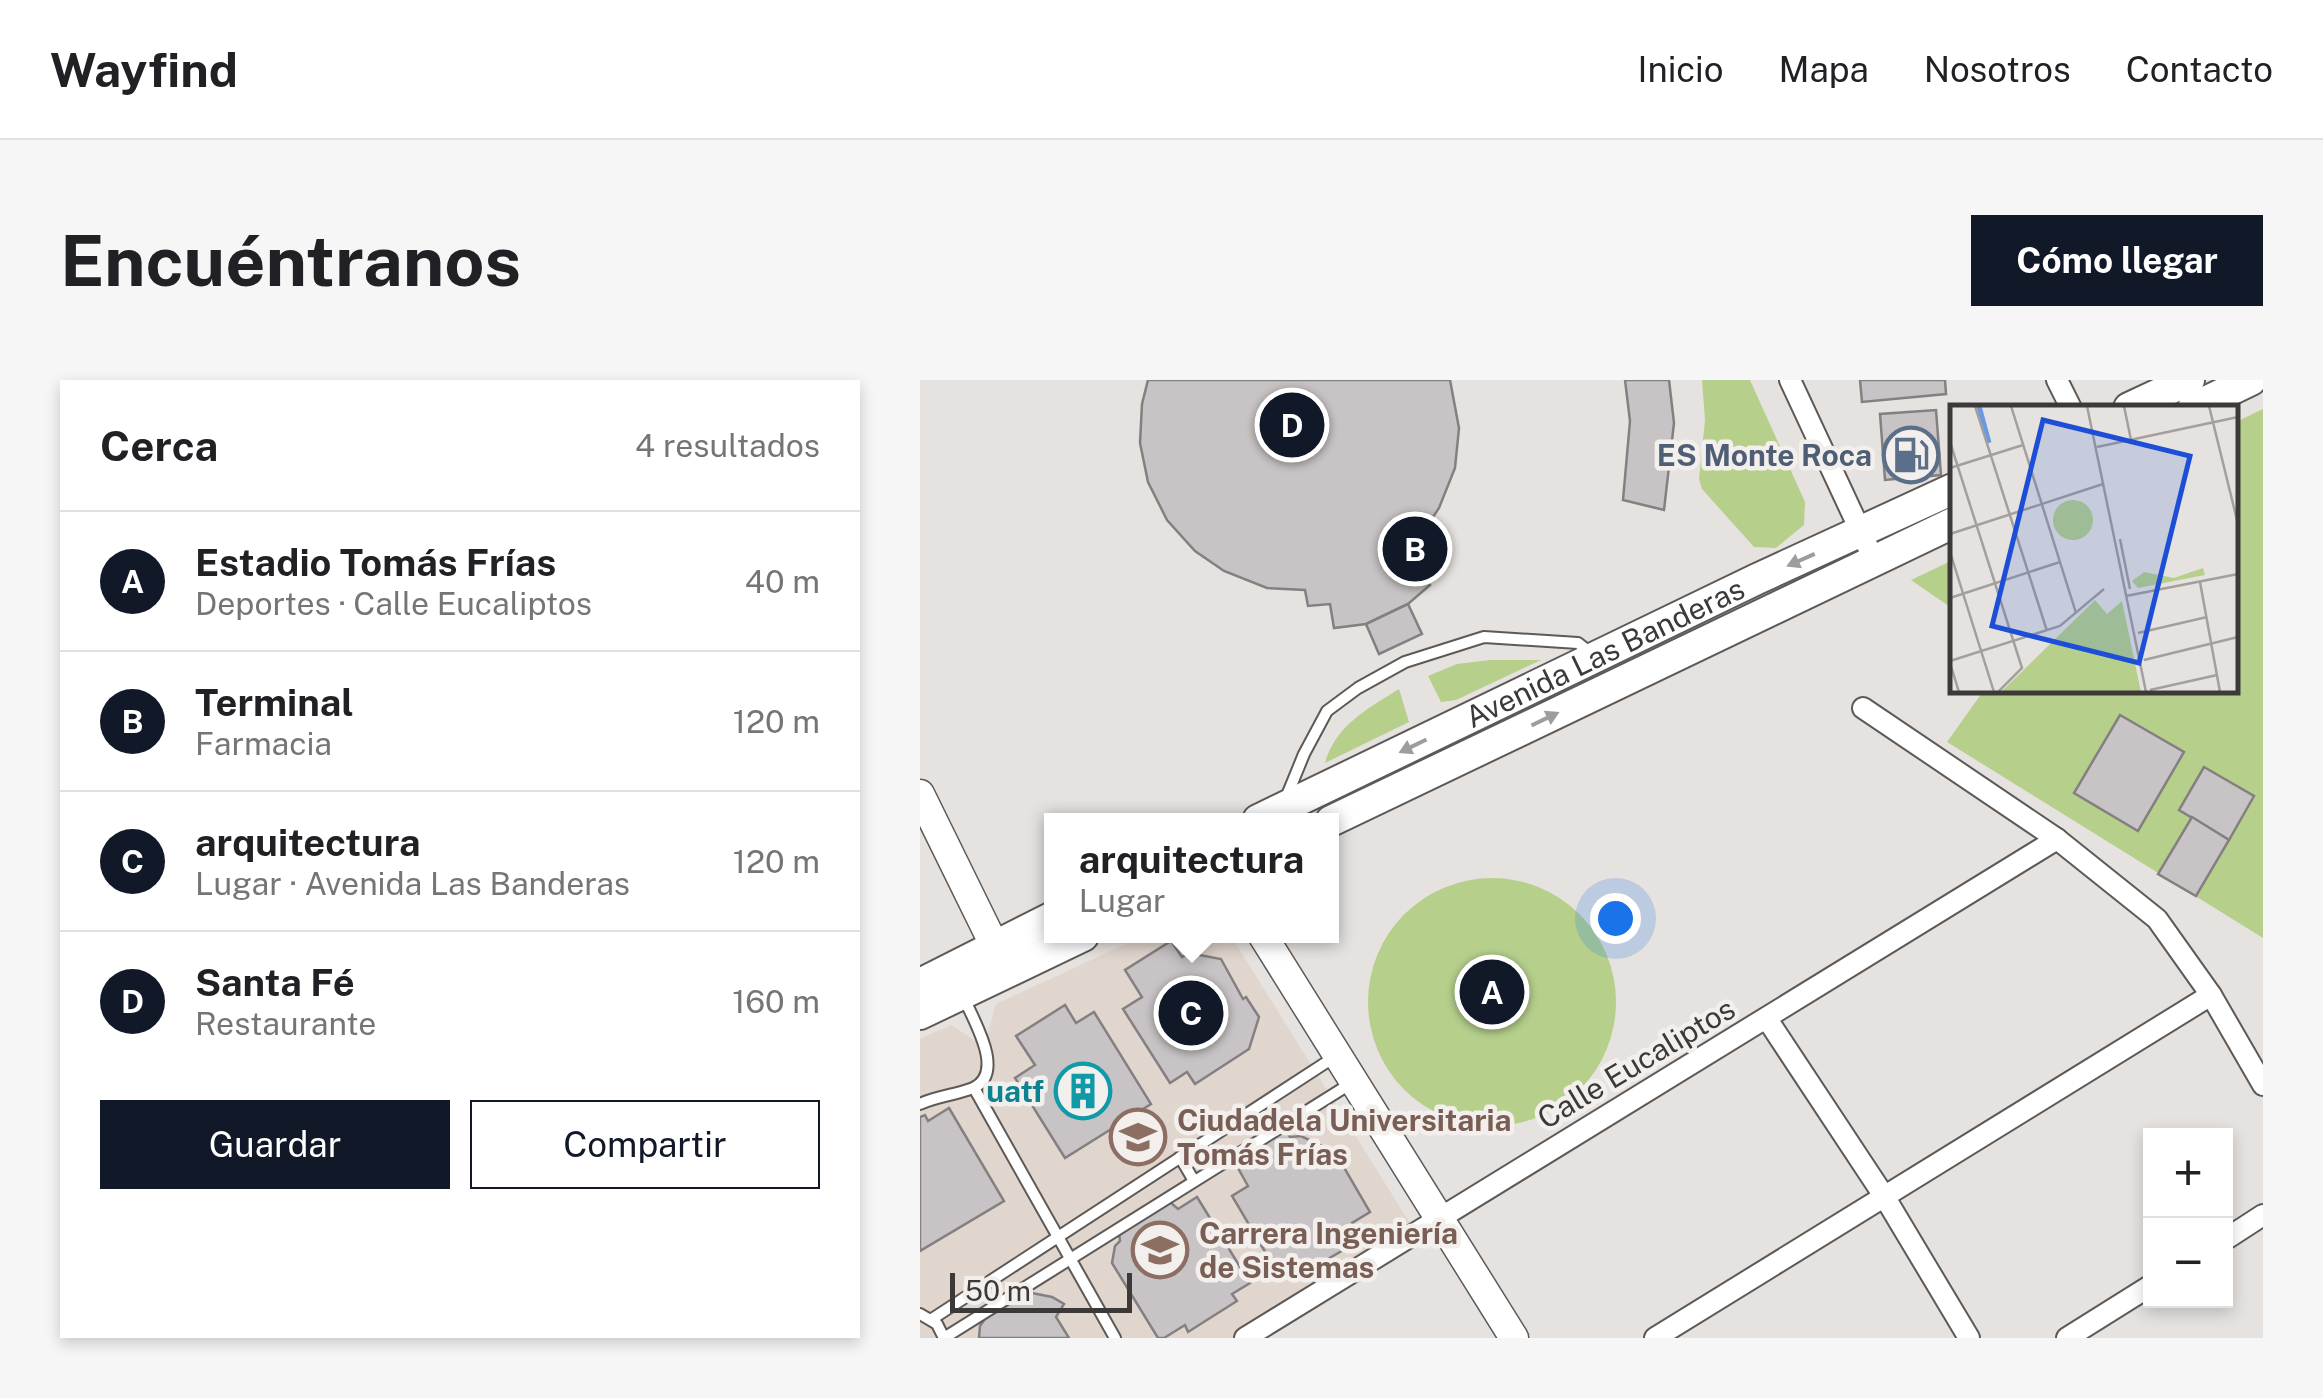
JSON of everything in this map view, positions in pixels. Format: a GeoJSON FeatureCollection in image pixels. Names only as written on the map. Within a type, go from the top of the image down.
{"type":"FeatureCollection","features":[{"type":"Feature","properties":{"kind":"main road"},"geometry":{"type":"LineString","coordinates":[[2135,405],[2188,380]]}},
{"type":"Feature","properties":{"kind":"main road"},"geometry":{"type":"LineString","coordinates":[[2199,405],[2250,380]]}},
{"type":"Feature","properties":{"kind":"main road","name":"Avenida Las Banderas"},"geometry":{"type":"LineString","coordinates":[[1339,817],[1868,547],[1950,492]]}},
{"type":"Feature","properties":{"kind":"main road","name":"Avenida Las Banderas"},"geometry":{"type":"LineString","coordinates":[[1274,813],[1596,657],[1868,547],[1950,524]]}},
{"type":"Feature","properties":{"kind":"main road"},"geometry":{"type":"LineString","coordinates":[[920,1014],[957,981],[1000,957],[1044,923]]}},
{"type":"Feature","properties":{"kind":"main road"},"geometry":{"type":"LineString","coordinates":[[1000,957],[1055,943]]}},
{"type":"Feature","properties":{"kind":"main road"},"geometry":{"type":"LineString","coordinates":[[920,984],[957,981]]}},
{"type":"Feature","properties":{"kind":"street"},"geometry":{"type":"LineString","coordinates":[[1790,380],[1868,547]]}},
{"type":"Feature","properties":{"kind":"street"},"geometry":{"type":"LineString","coordinates":[[2056,380],[2069,405]]}},
{"type":"Feature","properties":{"kind":"street"},"geometry":{"type":"LineString","coordinates":[[1863,708],[2057,839],[2157,919],[2210,995],[2263,1085]]}},
{"type":"Feature","properties":{"kind":"street"},"geometry":{"type":"LineString","coordinates":[[920,794],[1000,957]]}},
{"type":"Feature","properties":{"kind":"street","name":"Calle Eucaliptos"},"geometry":{"type":"LineString","coordinates":[[1245,1338],[2057,839]]}},
{"type":"Feature","properties":{"kind":"street"},"geometry":{"type":"LineString","coordinates":[[1267,943],[1514,1338]]}},
{"type":"Feature","properties":{"kind":"street"},"geometry":{"type":"LineString","coordinates":[[1655,1338],[2210,995]]}},
{"type":"Feature","properties":{"kind":"street"},"geometry":{"type":"LineString","coordinates":[[1768,1019],[1884,1196],[1969,1338]]}},
{"type":"Feature","properties":{"kind":"street"},"geometry":{"type":"LineString","coordinates":[[2233,1234],[2263,1215]]}},
{"type":"Feature","properties":{"kind":"street"},"geometry":{"type":"LineString","coordinates":[[2067,1338],[2143,1290]]}},
{"type":"Feature","properties":{"kind":"lane"},"geometry":{"type":"LineString","coordinates":[[1271,813],[1328,711],[1358,688],[1404,662],[1484,637],[1578,643],[1596,657]]}},
{"type":"Feature","properties":{"kind":"lane"},"geometry":{"type":"LineString","coordinates":[[920,1104],[939,1095],[974,1088],[985,1079],[989,1066],[957,981]]}},
{"type":"Feature","properties":{"kind":"lane"},"geometry":{"type":"LineString","coordinates":[[1337,1055],[926,1316],[944,1338],[1354,1081]]}},
{"type":"Feature","properties":{"kind":"lane"},"geometry":{"type":"LineString","coordinates":[[974,1088],[1114,1338]]}},
{"type":"Feature","properties":{"kind":"lane"},"geometry":{"type":"LineString","coordinates":[[1180,1158],[1194,1180]]}},
{"type":"Feature","properties":{"kind":"shaded area","name":"Ciudadela Universitaria Tomás Frías"},"geometry":{"type":"Polygon","coordinates":[[[1128,943],[1235,943],[1413,1228],[1233,1338],[920,1338],[920,1039],[951,1025],[984,1046],[996,1004],[1128,943]]]}},
{"type":"Feature","properties":{"kind":"green space"},"geometry":{"type":"Polygon","coordinates":[[[1702,380],[1750,380],[1805,502],[1804,525],[1776,548],[1754,547],[1702,489],[1702,380]]]}},
{"type":"Feature","properties":{"kind":"green space"},"geometry":{"type":"Polygon","coordinates":[[[2263,409],[2263,938],[1947,742],[1983,692],[2238,692],[2238,421],[2263,409]]]}},
{"type":"Feature","properties":{"kind":"green space"},"geometry":{"type":"Polygon","coordinates":[[[1950,561],[1950,607],[1911,580],[1950,561]]]}},
{"type":"Feature","properties":{"kind":"green space"},"geometry":{"type":"Polygon","coordinates":[[[1541,660],[1456,700],[1441,702],[1428,676],[1457,664],[1541,660]]]}},
{"type":"Feature","properties":{"kind":"green space"},"geometry":{"type":"Polygon","coordinates":[[[1399,689],[1409,722],[1325,763],[1344,729],[1399,689]]]}},
{"type":"Feature","properties":{"kind":"green space"},"geometry":{"type":"Polygon","coordinates":[[[1492,878],[1540,887],[1580,914],[1607,954],[1616,1002],[1607,1050],[1580,1090],[1540,1117],[1492,1126],[1444,1117],[1404,1090],[1377,1050],[1368,1002],[1377,954],[1404,914],[1444,887],[1492,878]]]}},
{"type":"Feature","properties":{"kind":"building"},"geometry":{"type":"Polygon","coordinates":[[[1148,380],[1450,380],[1459,428],[1455,468],[1439,508],[1419,538],[1432,550],[1414,566],[1430,585],[1408,604],[1366,624],[1334,628],[1330,604],[1308,606],[1305,590],[1267,588],[1224,571],[1195,551],[1167,520],[1148,482],[1140,443],[1148,380]]]}},
{"type":"Feature","properties":{"kind":"building"},"geometry":{"type":"Polygon","coordinates":[[[1625,380],[1669,380],[1674,423],[1664,510],[1623,500],[1630,421],[1625,380]]]}},
{"type":"Feature","properties":{"kind":"building"},"geometry":{"type":"Polygon","coordinates":[[[1860,380],[1945,380],[1946,394],[1862,402],[1860,380]]]}},
{"type":"Feature","properties":{"kind":"building"},"geometry":{"type":"Polygon","coordinates":[[[1936,410],[1941,475],[1885,480],[1880,414],[1936,410]]]}},
{"type":"Feature","properties":{"kind":"building"},"geometry":{"type":"Polygon","coordinates":[[[1408,604],[1422,634],[1379,654],[1366,624],[1408,604]]]}},
{"type":"Feature","properties":{"kind":"building"},"geometry":{"type":"Polygon","coordinates":[[[2120,715],[2184,752],[2138,831],[2074,793],[2120,715]]]}},
{"type":"Feature","properties":{"kind":"building"},"geometry":{"type":"Polygon","coordinates":[[[2204,767],[2254,796],[2229,840],[2179,810],[2204,767]]]}},
{"type":"Feature","properties":{"kind":"building"},"geometry":{"type":"Polygon","coordinates":[[[2192,817],[2229,840],[2196,896],[2158,874],[2192,817]]]}},
{"type":"Feature","properties":{"kind":"building"},"geometry":{"type":"Polygon","coordinates":[[[1168,943],[1172,943],[1182,957],[1189,953],[1221,959],[1243,999],[1246,997],[1259,1017],[1249,1049],[1195,1084],[1187,1072],[1170,1083],[1123,1009],[1142,997],[1125,970],[1168,943]]]}},
{"type":"Feature","properties":{"kind":"building","name":"uatf"},"geometry":{"type":"Polygon","coordinates":[[[1065,1005],[1076,1023],[1094,1012],[1151,1104],[1065,1158],[1015,1078],[1035,1065],[1016,1036],[1065,1005]]]}},
{"type":"Feature","properties":{"kind":"building"},"geometry":{"type":"Polygon","coordinates":[[[949,1108],[1004,1201],[920,1251],[920,1117],[925,1115],[928,1121],[949,1108]]]}},
{"type":"Feature","properties":{"kind":"building"},"geometry":{"type":"Polygon","coordinates":[[[1285,1130],[1290,1137],[1301,1136],[1335,1152],[1370,1212],[1352,1223],[1362,1239],[1304,1273],[1299,1265],[1280,1277],[1232,1196],[1248,1186],[1234,1161],[1285,1130]]]}},
{"type":"Feature","properties":{"kind":"building"},"geometry":{"type":"Polygon","coordinates":[[[1197,1197],[1250,1283],[1232,1294],[1237,1301],[1188,1332],[1185,1325],[1158,1338],[1112,1263],[1115,1246],[1120,1241],[1119,1233],[1170,1202],[1178,1209],[1197,1197]]]}},
{"type":"Feature","properties":{"kind":"building"},"geometry":{"type":"Polygon","coordinates":[[[1032,1293],[1064,1304],[1056,1317],[1069,1338],[979,1338],[980,1326],[991,1310],[1010,1298],[1032,1293]]]}},
{"type":"Feature","properties":{"kind":"place","name":"Santa Fé"},"geometry":{"type":"Point","coordinates":[1292,425]}},
{"type":"Feature","properties":{"kind":"place","name":"ES Monte Roca"},"geometry":{"type":"Point","coordinates":[1911,455]}},
{"type":"Feature","properties":{"kind":"place","name":"Terminal"},"geometry":{"type":"Point","coordinates":[1415,549]}},
{"type":"Feature","properties":{"kind":"place","name":"Estadio Tomás Frías"},"geometry":{"type":"Point","coordinates":[1492,992]}},
{"type":"Feature","properties":{"kind":"place","name":"arquitectura"},"geometry":{"type":"Point","coordinates":[1191,1013]}},
{"type":"Feature","properties":{"kind":"place","name":"uatf"},"geometry":{"type":"Point","coordinates":[1083,1091]}},
{"type":"Feature","properties":{"kind":"place","name":"Ciudadela Universitaria Tomás Frías"},"geometry":{"type":"Point","coordinates":[1138,1137]}},
{"type":"Feature","properties":{"kind":"place","name":"Carrera Ingeniería de Sistemas"},"geometry":{"type":"Point","coordinates":[1160,1250]}}]}
